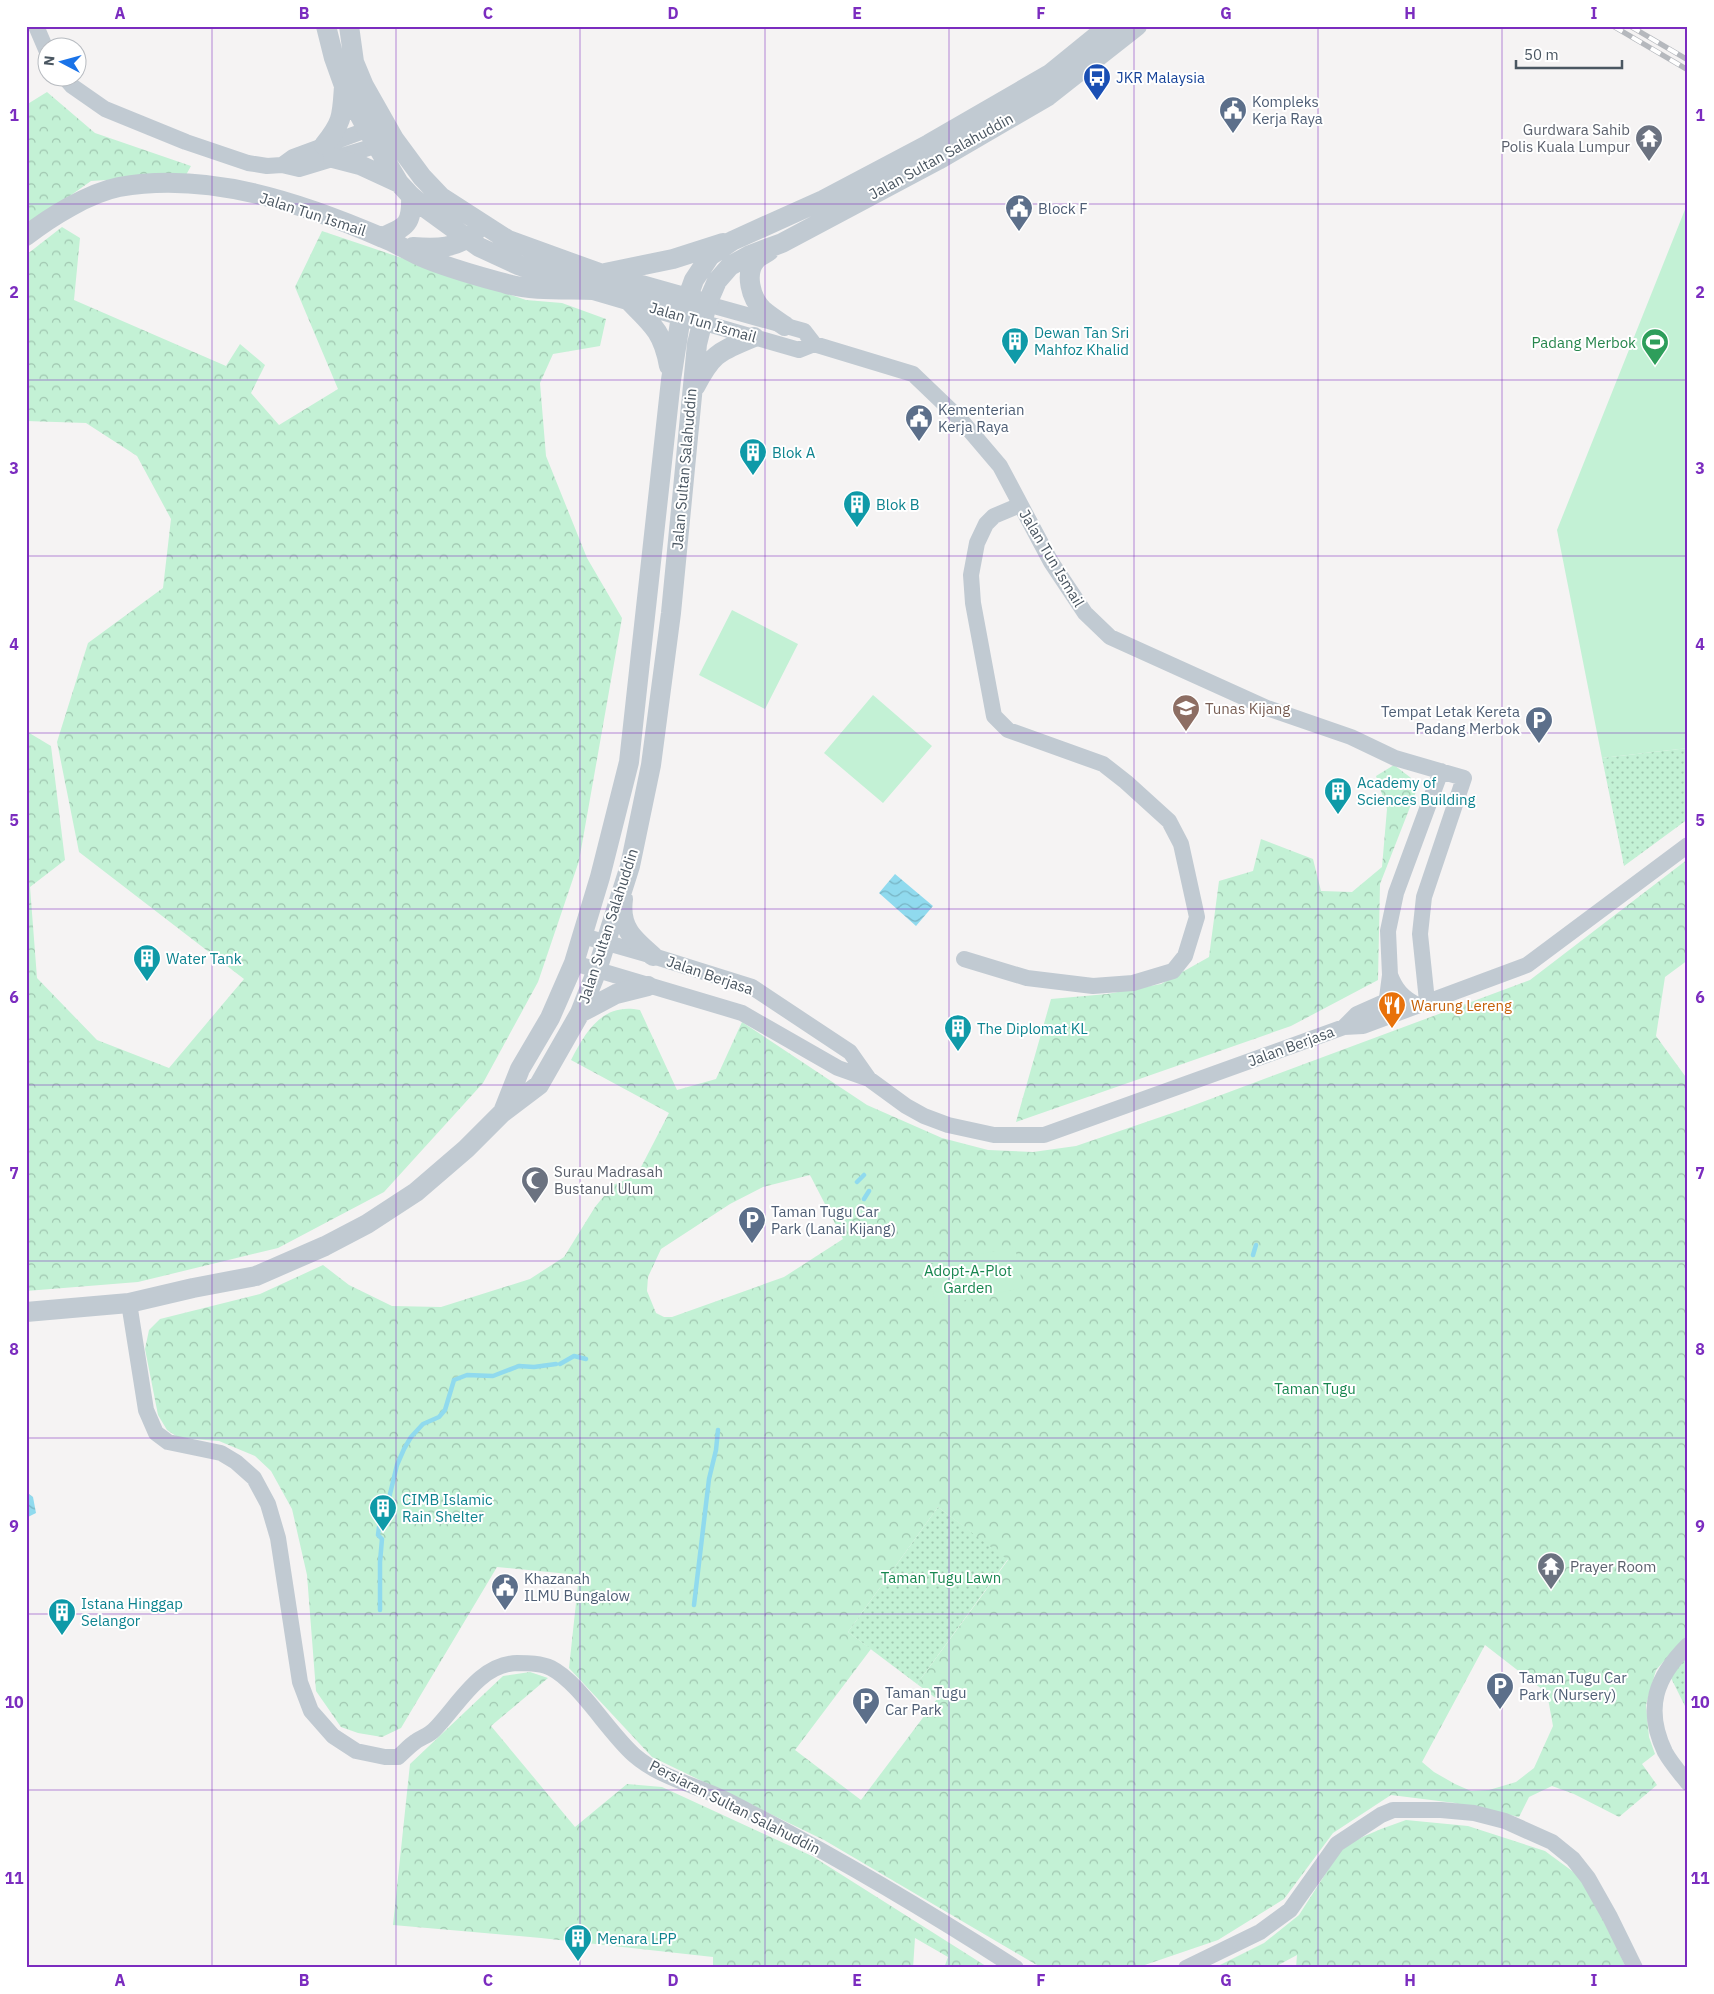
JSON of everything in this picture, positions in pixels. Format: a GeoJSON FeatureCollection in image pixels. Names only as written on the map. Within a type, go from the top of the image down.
{"type":"FeatureCollection","features":[{"type":"Feature","properties":{"kind":"street"},"geometry":{"type":"LineString","coordinates":[[36,26],[41,38]]}},
{"type":"Feature","properties":{"kind":"street"},"geometry":{"type":"LineString","coordinates":[[326,26],[334,58],[344,86],[381,134]]}},
{"type":"Feature","properties":{"kind":"street"},"geometry":{"type":"LineString","coordinates":[[349,26],[354,62],[381,134]]}},
{"type":"Feature","properties":{"kind":"street","name":"Jalan Sultan Salahuddin"},"geometry":{"type":"LineString","coordinates":[[502,1113],[520,1069],[550,1018],[574,963],[600,877],[629,762],[671,380],[684,307],[702,267],[710,256],[732,241],[823,200],[946,134],[1050,74],[1109,26]]}},
{"type":"Feature","properties":{"kind":"street","name":"Jalan Sultan Salahuddin"},"geometry":{"type":"LineString","coordinates":[[26,1312],[129,1303],[256,1276],[325,1246],[367,1224],[416,1192],[466,1149],[502,1113],[539,1085],[580,1013],[597,970],[624,887],[651,765],[671,613],[697,344],[704,313],[717,281],[730,266],[750,255],[782,243],[938,160],[1048,96],[1137,26]]}},
{"type":"Feature","properties":{"kind":"street"},"geometry":{"type":"LineString","coordinates":[[329,152],[341,120],[344,86]]}},
{"type":"Feature","properties":{"kind":"street"},"geometry":{"type":"LineString","coordinates":[[75,88],[105,109],[136,122],[186,142],[248,163],[267,166],[282,165],[298,169],[329,152],[381,134]]}},
{"type":"Feature","properties":{"kind":"street","name":"Jalan Tun Ismail"},"geometry":{"type":"LineString","coordinates":[[381,134],[405,190],[473,243],[518,265],[598,282],[704,313],[785,326],[804,331],[814,344],[913,374],[960,418],[1000,466],[1051,562],[1085,613],[1110,637],[1267,708],[1351,737],[1395,758],[1464,778],[1424,897],[1420,934],[1422,1003]]}},
{"type":"Feature","properties":{"kind":"street","name":"Jalan Tun Ismail"},"geometry":{"type":"LineString","coordinates":[[381,134],[441,196],[508,240],[598,282],[628,300],[684,307]]}},
{"type":"Feature","properties":{"kind":"street"},"geometry":{"type":"LineString","coordinates":[[329,152],[360,165],[405,190],[411,216],[400,230],[382,237]]}},
{"type":"Feature","properties":{"kind":"street","name":"Jalan Tun Ismail"},"geometry":{"type":"LineString","coordinates":[[26,236],[43,222],[76,203],[117,188],[152,183],[194,185],[240,191],[277,199],[310,209],[382,237],[420,256],[449,266],[462,263],[471,258],[473,243],[486,226]]}},
{"type":"Feature","properties":{"kind":"street"},"geometry":{"type":"LineString","coordinates":[[449,266],[509,285],[554,289],[598,282],[732,241]]}},
{"type":"Feature","properties":{"kind":"street","name":"Jalan Tun Ismail"},"geometry":{"type":"LineString","coordinates":[[400,245],[442,249],[473,243]]}},
{"type":"Feature","properties":{"kind":"street"},"geometry":{"type":"LineString","coordinates":[[782,243],[756,260],[750,272],[750,286],[754,299],[762,309],[785,326]]}},
{"type":"Feature","properties":{"kind":"street"},"geometry":{"type":"LineString","coordinates":[[628,300],[659,332],[666,348],[671,380]]}},
{"type":"Feature","properties":{"kind":"street","name":"Jalan Tun Ismail"},"geometry":{"type":"LineString","coordinates":[[704,313],[754,337],[799,350],[814,344]]}},
{"type":"Feature","properties":{"kind":"street"},"geometry":{"type":"LineString","coordinates":[[691,396],[712,358],[720,352],[754,337]]}},
{"type":"Feature","properties":{"kind":"street"},"geometry":{"type":"LineString","coordinates":[[964,959],[1027,978],[1093,986],[1133,983],[1172,971],[1185,956],[1198,917],[1181,844],[1169,822],[1126,782],[1103,764],[1008,730],[994,716],[973,603],[971,575],[977,544],[986,524],[994,516],[1020,505]]}},
{"type":"Feature","properties":{"kind":"street"},"geometry":{"type":"LineString","coordinates":[[1441,771],[1453,812]]}},
{"type":"Feature","properties":{"kind":"street"},"geometry":{"type":"LineString","coordinates":[[1344,1027],[1358,1014],[1384,1002],[1387,998],[1390,975],[1388,931],[1396,893],[1441,771]]}},
{"type":"Feature","properties":{"kind":"street","name":"Jalan Berjasa"},"geometry":{"type":"LineString","coordinates":[[574,963],[742,1013],[838,1068],[868,1079],[906,1106],[924,1116],[948,1125],[994,1135],[1044,1135],[1344,1027],[1362,1026],[1527,965],[1688,845]]}},
{"type":"Feature","properties":{"kind":"street"},"geometry":{"type":"LineString","coordinates":[[624,887],[621,913],[634,940],[653,956]]}},
{"type":"Feature","properties":{"kind":"street","name":"Jalan Berjasa"},"geometry":{"type":"LineString","coordinates":[[583,936],[752,987],[850,1052],[868,1079]]}},
{"type":"Feature","properties":{"kind":"street"},"geometry":{"type":"LineString","coordinates":[[1390,975],[1395,988],[1404,999],[1422,1003]]}},
{"type":"Feature","properties":{"kind":"street"},"geometry":{"type":"LineString","coordinates":[[580,1013],[616,994],[648,986]]}},
{"type":"Feature","properties":{"kind":"street","name":"Persiaran Sultan Salahuddin"},"geometry":{"type":"LineString","coordinates":[[129,1303],[146,1410],[156,1433],[168,1442],[221,1453],[236,1462],[254,1478],[268,1504],[278,1538],[300,1682],[311,1710],[333,1736],[356,1751],[385,1757],[398,1757],[416,1741],[425,1738],[434,1730],[472,1686],[487,1674],[502,1666],[514,1663],[550,1667],[572,1684],[634,1756],[666,1775],[720,1797],[813,1845],[924,1909],[1016,1968]]}},
{"type":"Feature","properties":{"kind":"street"},"geometry":{"type":"LineString","coordinates":[[1688,1645],[1672,1661],[1662,1677],[1655,1704],[1654,1722],[1666,1753],[1688,1783]]}},
{"type":"Feature","properties":{"kind":"street"},"geometry":{"type":"LineString","coordinates":[[1186,1968],[1260,1932],[1290,1910],[1338,1844],[1381,1815],[1393,1810],[1441,1810],[1474,1814],[1505,1821],[1552,1842],[1573,1859],[1588,1878],[1635,1968]]}},
{"type":"Feature","properties":{"kind":"green space"},"geometry":{"type":"Polygon","coordinates":[[[47,92],[95,133],[191,166],[186,175],[91,181],[26,227],[26,105],[47,92]]]}},
{"type":"Feature","properties":{"kind":"green space","name":"Padang Merbok"},"geometry":{"type":"Polygon","coordinates":[[[1688,202],[1688,748],[1602,758],[1557,530],[1688,202]]]}},
{"type":"Feature","properties":{"kind":"green space"},"geometry":{"type":"Polygon","coordinates":[[[62,227],[80,238],[74,300],[226,366],[240,344],[265,365],[251,393],[279,425],[338,389],[295,287],[322,231],[526,300],[562,303],[606,319],[600,346],[553,354],[540,383],[546,456],[587,558],[622,618],[579,861],[538,982],[483,1083],[384,1192],[278,1248],[138,1282],[26,1291],[26,731],[51,746],[65,860],[30,887],[37,978],[97,1040],[169,1068],[244,979],[79,852],[57,742],[88,643],[163,588],[171,519],[137,456],[86,423],[26,421],[26,255],[62,227]]]}},
{"type":"Feature","properties":{"kind":"green space"},"geometry":{"type":"Polygon","coordinates":[[[732,610],[798,644],[765,709],[699,675],[732,610]]]}},
{"type":"Feature","properties":{"kind":"green space"},"geometry":{"type":"Polygon","coordinates":[[[873,695],[932,746],[883,803],[824,753],[873,695]]]}},
{"type":"Feature","properties":{"kind":"green space"},"geometry":{"type":"Polygon","coordinates":[[[1688,748],[1688,819],[1624,866],[1602,758],[1688,748]]]}},
{"type":"Feature","properties":{"kind":"green space"},"geometry":{"type":"Polygon","coordinates":[[[1394,765],[1419,784],[1380,884],[1378,980],[1291,1026],[1016,1122],[1051,999],[1107,994],[1161,984],[1209,957],[1219,881],[1253,871],[1261,839],[1313,859],[1321,891],[1352,892],[1382,867],[1387,809],[1376,776],[1394,765]]]}},
{"type":"Feature","properties":{"kind":"green space","name":"Taman Tugu"},"geometry":{"type":"Polygon","coordinates":[[[1688,859],[1688,960],[1665,977],[1656,1036],[1688,1080],[1688,1634],[1656,1670],[1646,1705],[1649,1737],[1655,1754],[1642,1764],[1657,1785],[1619,1817],[1574,1794],[1552,1786],[1529,1797],[1519,1817],[1455,1803],[1391,1795],[1333,1833],[1284,1899],[1218,1940],[1136,1968],[1045,1968],[1035,1964],[824,1840],[652,1757],[569,1668],[579,1575],[497,1567],[401,1728],[382,1737],[358,1733],[341,1727],[316,1691],[307,1575],[292,1509],[271,1471],[255,1456],[219,1441],[179,1438],[167,1430],[158,1415],[145,1349],[149,1330],[160,1319],[260,1294],[323,1265],[349,1285],[392,1306],[441,1307],[530,1279],[564,1257],[595,1207],[613,1185],[637,1175],[669,1113],[571,1060],[583,1039],[597,1021],[616,1010],[640,1010],[677,1090],[716,1079],[742,1022],[867,1105],[942,1138],[988,1150],[1033,1152],[1076,1146],[1181,1110],[1530,980],[1688,859]],[[810,1175],[763,1187],[730,1204],[661,1249],[648,1277],[647,1291],[656,1313],[664,1317],[672,1317],[784,1277],[843,1239],[810,1175]],[[938,1507],[848,1632],[871,1649],[795,1750],[861,1800],[937,1699],[917,1684],[1008,1560],[938,1507]],[[1485,1645],[1422,1762],[1434,1772],[1471,1791],[1489,1790],[1516,1782],[1534,1768],[1553,1726],[1547,1693],[1485,1645]]]}},
{"type":"Feature","properties":{"kind":"green space","name":"Adopt-A-Plot Garden"},"geometry":{"type":"Polygon","coordinates":[[[1015,1247],[1023,1288],[936,1306],[927,1265],[1015,1247]]]}},
{"type":"Feature","properties":{"kind":"green space","name":"Taman Tugu Lawn"},"geometry":{"type":"Polygon","coordinates":[[[938,1507],[1008,1559],[917,1684],[848,1632],[938,1507]]]}},
{"type":"Feature","properties":{"kind":"green space"},"geometry":{"type":"Polygon","coordinates":[[[1688,1655],[1688,1712],[1670,1676],[1688,1655]]]}},
{"type":"Feature","properties":{"kind":"green space"},"geometry":{"type":"Polygon","coordinates":[[[530,1672],[548,1678],[491,1726],[575,1827],[627,1784],[662,1787],[812,1856],[989,1968],[944,1968],[948,1957],[915,1938],[913,1968],[713,1968],[713,1957],[541,1938],[393,1925],[410,1764],[503,1676],[530,1672]]]}},
{"type":"Feature","properties":{"kind":"green space"},"geometry":{"type":"Polygon","coordinates":[[[1406,1820],[1468,1826],[1545,1851],[1579,1876],[1609,1930],[1626,1968],[1296,1968],[1297,1955],[1273,1968],[1214,1968],[1264,1943],[1299,1915],[1344,1845],[1406,1820]]]}},
{"type":"Feature","properties":{"kind":"water"},"geometry":{"type":"Polygon","coordinates":[[[895,874],[933,906],[916,926],[879,893],[895,874]]]}},
{"type":"Feature","properties":{"kind":"water"},"geometry":{"type":"Polygon","coordinates":[[[29,1494],[33,1497],[36,1513],[26,1518],[26,1495],[29,1494]]]}},
{"type":"Feature","properties":{"kind":"waterway"},"geometry":{"type":"LineString","coordinates":[[857,1182],[864,1175]]}},
{"type":"Feature","properties":{"kind":"waterway"},"geometry":{"type":"LineString","coordinates":[[864,1199],[869,1191]]}},
{"type":"Feature","properties":{"kind":"waterway"},"geometry":{"type":"LineString","coordinates":[[1253,1255],[1256,1245]]}},
{"type":"Feature","properties":{"kind":"waterway"},"geometry":{"type":"LineString","coordinates":[[560,1364],[574,1356],[586,1359]]}},
{"type":"Feature","properties":{"kind":"waterway"},"geometry":{"type":"LineString","coordinates":[[380,1610],[382,1539],[378,1535],[379,1527],[385,1525],[397,1465],[411,1437],[423,1424],[439,1417],[445,1410],[454,1380],[467,1375],[493,1376],[519,1366],[534,1367],[556,1364]]}},
{"type":"Feature","properties":{"kind":"waterway"},"geometry":{"type":"LineString","coordinates":[[694,1605],[709,1479],[716,1450],[718,1430]]}},
{"type":"Feature","properties":{"kind":"railway"},"geometry":{"type":"LineString","coordinates":[[1613,26],[1688,70]]}},
{"type":"Feature","properties":{"kind":"railway"},"geometry":{"type":"LineString","coordinates":[[1630,26],[1688,60]]}},
{"type":"Feature","properties":{"kind":"place","name":"JKR Malaysia"},"geometry":{"type":"Point","coordinates":[1097,101]}},
{"type":"Feature","properties":{"kind":"place","name":"Kompleks Kerja Raya"},"geometry":{"type":"Point","coordinates":[1233,134]}},
{"type":"Feature","properties":{"kind":"place","name":"Gurdwara Sahib Polis Kuala Lumpur"},"geometry":{"type":"Point","coordinates":[1649,162]}},
{"type":"Feature","properties":{"kind":"place","name":"Block F"},"geometry":{"type":"Point","coordinates":[1019,232]}},
{"type":"Feature","properties":{"kind":"place","name":"Dewan Tan Sri Mahfoz Khalid"},"geometry":{"type":"Point","coordinates":[1015,365]}},
{"type":"Feature","properties":{"kind":"place","name":"Padang Merbok"},"geometry":{"type":"Point","coordinates":[1655,366]}},
{"type":"Feature","properties":{"kind":"place","name":"Kementerian Kerja Raya"},"geometry":{"type":"Point","coordinates":[919,442]}},
{"type":"Feature","properties":{"kind":"place","name":"Blok A"},"geometry":{"type":"Point","coordinates":[753,476]}},
{"type":"Feature","properties":{"kind":"place","name":"Blok B"},"geometry":{"type":"Point","coordinates":[857,528]}},
{"type":"Feature","properties":{"kind":"place","name":"Tunas Kijang"},"geometry":{"type":"Point","coordinates":[1186,732]}},
{"type":"Feature","properties":{"kind":"place","name":"Tempat Letak Kereta Padang Merbok"},"geometry":{"type":"Point","coordinates":[1539,744]}},
{"type":"Feature","properties":{"kind":"place","name":"Academy of Sciences Building"},"geometry":{"type":"Point","coordinates":[1338,815]}},
{"type":"Feature","properties":{"kind":"place","name":"Water Tank"},"geometry":{"type":"Point","coordinates":[147,982]}},
{"type":"Feature","properties":{"kind":"place","name":"Warung Lereng"},"geometry":{"type":"Point","coordinates":[1392,1029]}},
{"type":"Feature","properties":{"kind":"place","name":"The Diplomat KL"},"geometry":{"type":"Point","coordinates":[958,1052]}},
{"type":"Feature","properties":{"kind":"place","name":"Surau Madrasah Bustanul Ulum"},"geometry":{"type":"Point","coordinates":[535,1204]}},
{"type":"Feature","properties":{"kind":"place","name":"Taman Tugu Car Park (Lanai Kijang)"},"geometry":{"type":"Point","coordinates":[752,1244]}},
{"type":"Feature","properties":{"kind":"place","name":"CIMB Islamic Rain Shelter"},"geometry":{"type":"Point","coordinates":[383,1532]}},
{"type":"Feature","properties":{"kind":"place","name":"Prayer Room"},"geometry":{"type":"Point","coordinates":[1551,1590]}},
{"type":"Feature","properties":{"kind":"place","name":"Khazanah ILMU Bungalow"},"geometry":{"type":"Point","coordinates":[505,1611]}},
{"type":"Feature","properties":{"kind":"place","name":"Istana Hinggap Selangor"},"geometry":{"type":"Point","coordinates":[62,1636]}},
{"type":"Feature","properties":{"kind":"place","name":"Taman Tugu Car Park (Nursery)"},"geometry":{"type":"Point","coordinates":[1500,1710]}},
{"type":"Feature","properties":{"kind":"place","name":"Taman Tugu Car Park"},"geometry":{"type":"Point","coordinates":[866,1725]}},
{"type":"Feature","properties":{"kind":"place","name":"Menara LPP"},"geometry":{"type":"Point","coordinates":[578,1962]}}]}
